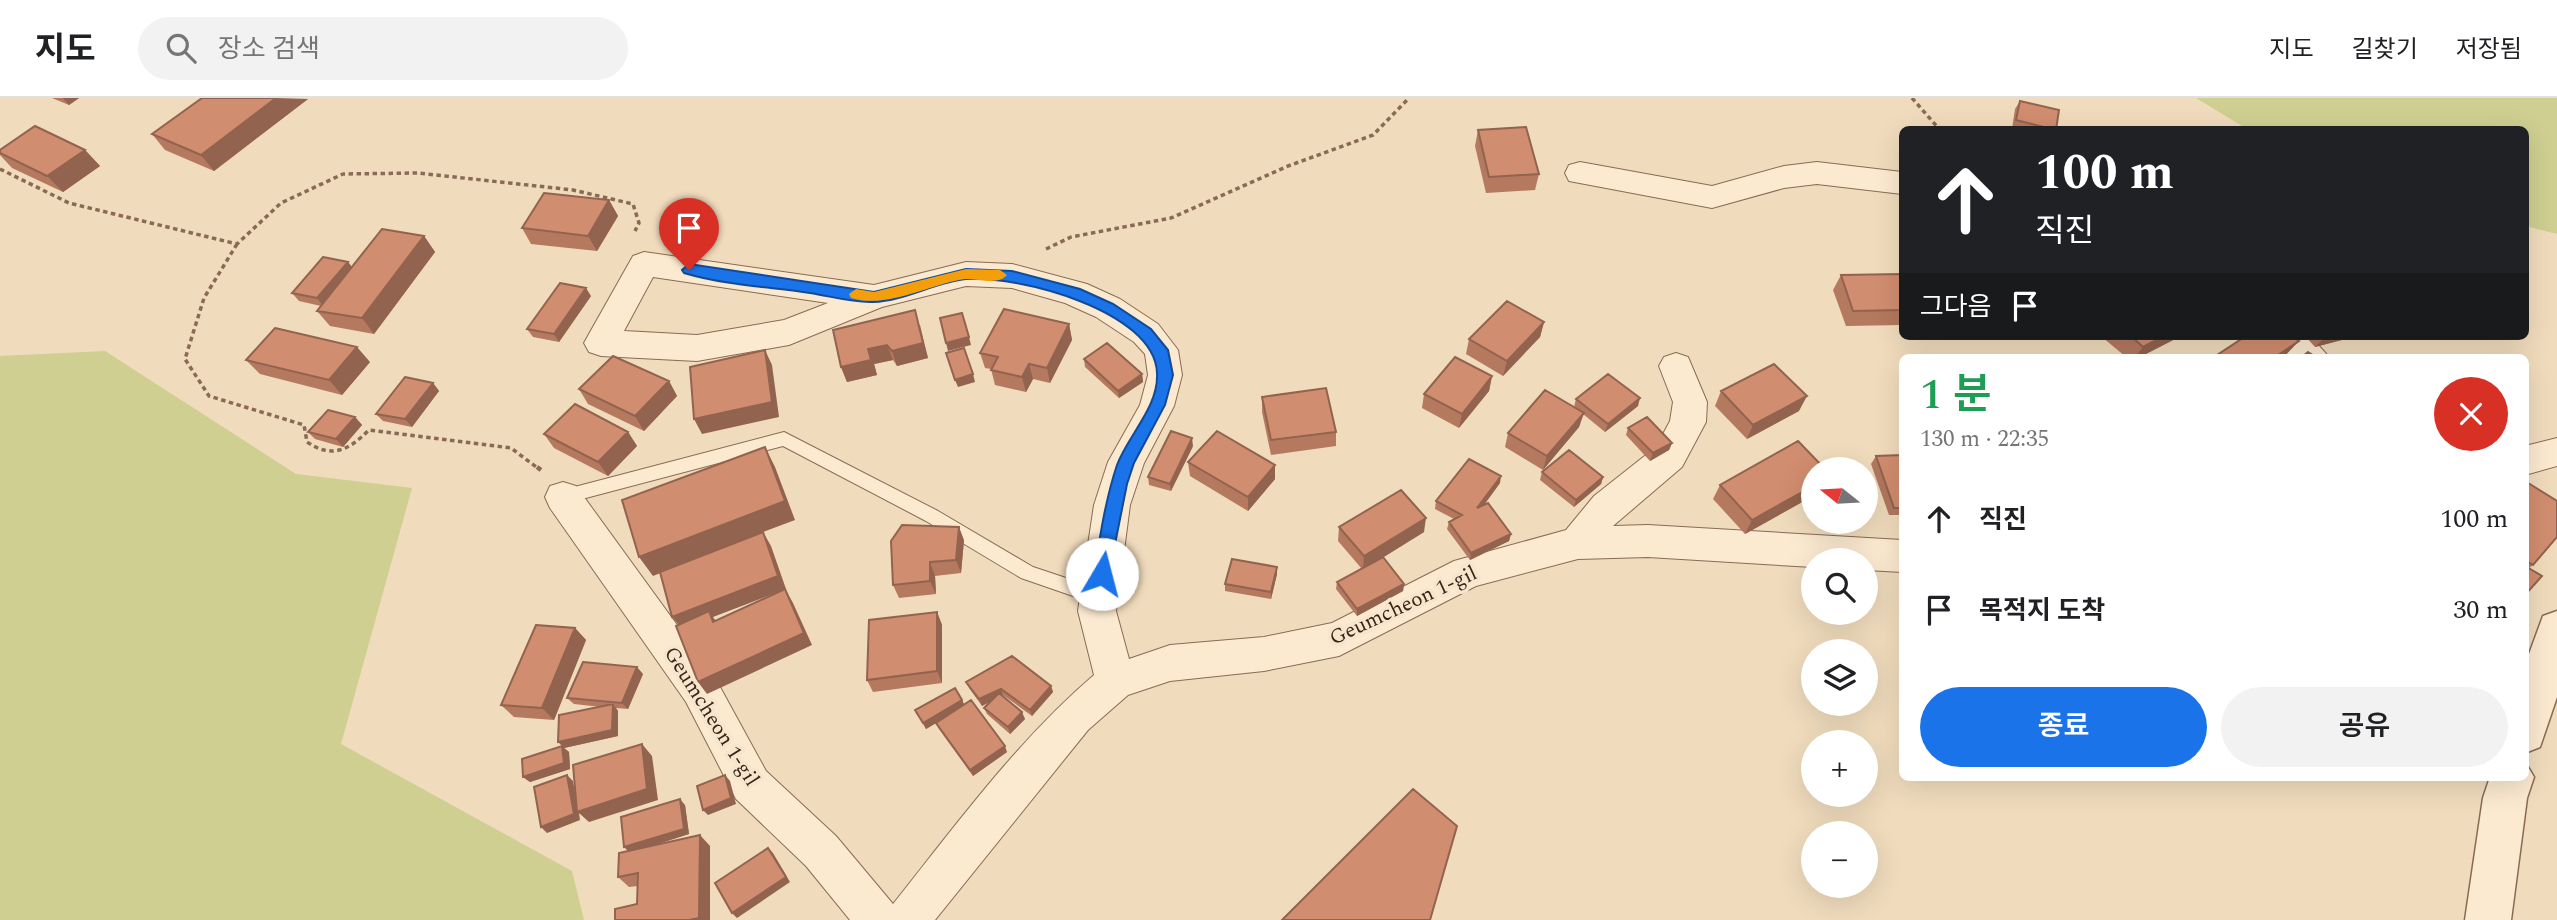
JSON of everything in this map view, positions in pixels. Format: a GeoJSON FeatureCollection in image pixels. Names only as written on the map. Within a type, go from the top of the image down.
{"type":"FeatureCollection","features":[{"type":"Feature","properties":{"kind":"street"},"geometry":{"type":"LineString","coordinates":[[1580,173],[1712,197],[1784,177],[1817,173],[1899,183]]}},
{"type":"Feature","properties":{"kind":"street"},"geometry":{"type":"LineString","coordinates":[[874,297],[645,264],[601,343],[697,348],[789,332],[874,297],[966,274],[1012,276],[1074,293],[1108,308],[1146,333],[1161,350],[1165,375],[1157,405],[1126,462],[1112,505],[1097,611],[1115,681]]}},
{"type":"Feature","properties":{"kind":"street"},"geometry":{"type":"LineString","coordinates":[[2293,340],[2309,354]]}},
{"type":"Feature","properties":{"kind":"street"},"geometry":{"type":"LineString","coordinates":[[1578,543],[1607,507],[1670,457],[1688,422],[1690,402],[1676,366]]}},
{"type":"Feature","properties":{"kind":"street"},"geometry":{"type":"LineString","coordinates":[[2529,460],[2557,452]]}},
{"type":"Feature","properties":{"kind":"street","name":"Geumcheon 1-gil"},"geometry":{"type":"LineString","coordinates":[[563,497],[700,689],[751,785],[821,851],[878,920]]}},
{"type":"Feature","properties":{"kind":"street","name":"Geumcheon 1-gil"},"geometry":{"type":"LineString","coordinates":[[908,920],[984,823],[1074,717],[1115,681],[1170,663],[1264,654],[1339,639],[1467,572],[1578,543],[1648,541],[1899,556]]}},
{"type":"Feature","properties":{"kind":"street"},"geometry":{"type":"LineString","coordinates":[[2529,720],[2557,629]]}},
{"type":"Feature","properties":{"kind":"street"},"geometry":{"type":"LineString","coordinates":[[2488,920],[2505,797],[2511,781]]}},
{"type":"Feature","properties":{"kind":"lane"},"geometry":{"type":"LineString","coordinates":[[563,497],[784,439],[932,516],[1027,573],[1099,597]]}},
{"type":"Feature","properties":{"kind":"path"},"geometry":{"type":"LineString","coordinates":[[991,275],[1071,237],[1171,218],[1288,166],[1373,135],[1409,98]]}},
{"type":"Feature","properties":{"kind":"path"},"geometry":{"type":"LineString","coordinates":[[1912,98],[1936,126]]}},
{"type":"Feature","properties":{"kind":"path"},"geometry":{"type":"LineString","coordinates":[[0,169],[69,203],[237,244]]}},
{"type":"Feature","properties":{"kind":"path"},"geometry":{"type":"LineString","coordinates":[[563,497],[540,469],[511,449],[369,430],[350,450],[328,453],[307,442],[304,425],[209,396],[185,359],[204,298],[237,244],[281,203],[343,174],[418,173],[573,190],[633,204],[639,223],[633,235]]}},
{"type":"Feature","properties":{"kind":"green space"},"geometry":{"type":"Polygon","coordinates":[[[2196,98],[2557,98],[2557,234],[2529,227],[2529,126],[2242,126],[2196,98]]]}},
{"type":"Feature","properties":{"kind":"green space"},"geometry":{"type":"Polygon","coordinates":[[[105,351],[296,474],[412,488],[341,744],[572,871],[584,920],[0,920],[0,356],[105,351]]]}},
{"type":"Feature","properties":{"kind":"building"},"geometry":{"type":"Polygon","coordinates":[[[202,98],[276,98],[201,155],[152,134],[202,98]]]}},
{"type":"Feature","properties":{"kind":"building"},"geometry":{"type":"Polygon","coordinates":[[[2020,101],[2059,110],[2057,126],[2040,126],[2016,120],[2020,101]]]}},
{"type":"Feature","properties":{"kind":"building"},"geometry":{"type":"Polygon","coordinates":[[[35,126],[85,150],[47,176],[0,153],[0,150],[35,126]]]}},
{"type":"Feature","properties":{"kind":"building"},"geometry":{"type":"Polygon","coordinates":[[[1526,127],[1539,174],[1489,177],[1478,130],[1526,127]]]}},
{"type":"Feature","properties":{"kind":"building"},"geometry":{"type":"Polygon","coordinates":[[[544,193],[609,200],[588,236],[522,228],[544,193]]]}},
{"type":"Feature","properties":{"kind":"building"},"geometry":{"type":"Polygon","coordinates":[[[382,229],[424,236],[362,318],[317,311],[382,229]]]}},
{"type":"Feature","properties":{"kind":"building"},"geometry":{"type":"Polygon","coordinates":[[[323,257],[348,262],[317,298],[292,293],[323,257]]]}},
{"type":"Feature","properties":{"kind":"building"},"geometry":{"type":"Polygon","coordinates":[[[1899,274],[1899,310],[1853,311],[1841,275],[1899,274]]]}},
{"type":"Feature","properties":{"kind":"building"},"geometry":{"type":"Polygon","coordinates":[[[560,283],[586,288],[554,334],[527,329],[560,283]]]}},
{"type":"Feature","properties":{"kind":"building"},"geometry":{"type":"Polygon","coordinates":[[[1507,301],[1544,322],[1507,361],[1469,339],[1507,301]]]}},
{"type":"Feature","properties":{"kind":"building"},"geometry":{"type":"Polygon","coordinates":[[[1004,309],[1069,324],[1047,368],[1029,364],[1022,377],[991,370],[998,357],[980,353],[1004,309]]]}},
{"type":"Feature","properties":{"kind":"building"},"geometry":{"type":"Polygon","coordinates":[[[915,310],[923,343],[892,351],[887,345],[868,349],[871,360],[841,367],[833,330],[915,310]]]}},
{"type":"Feature","properties":{"kind":"building"},"geometry":{"type":"Polygon","coordinates":[[[962,313],[969,337],[946,343],[940,318],[962,313]]]}},
{"type":"Feature","properties":{"kind":"building"},"geometry":{"type":"Polygon","coordinates":[[[275,328],[357,347],[329,380],[246,360],[275,328]]]}},
{"type":"Feature","properties":{"kind":"building"},"geometry":{"type":"Polygon","coordinates":[[[2135,340],[2156,340],[2143,347],[2135,340]]]}},
{"type":"Feature","properties":{"kind":"building"},"geometry":{"type":"Polygon","coordinates":[[[2240,340],[2299,341],[2280,354],[2219,354],[2240,340]]]}},
{"type":"Feature","properties":{"kind":"building"},"geometry":{"type":"Polygon","coordinates":[[[1107,343],[1142,374],[1118,391],[1084,359],[1107,343]]]}},
{"type":"Feature","properties":{"kind":"building"},"geometry":{"type":"Polygon","coordinates":[[[964,348],[973,374],[955,380],[946,353],[964,348]]]}},
{"type":"Feature","properties":{"kind":"building"},"geometry":{"type":"Polygon","coordinates":[[[765,350],[772,402],[694,419],[690,367],[765,350]]]}},
{"type":"Feature","properties":{"kind":"building"},"geometry":{"type":"Polygon","coordinates":[[[613,356],[669,381],[635,416],[579,389],[613,356]]]}},
{"type":"Feature","properties":{"kind":"building"},"geometry":{"type":"Polygon","coordinates":[[[1455,357],[1492,376],[1462,414],[1424,394],[1455,357]]]}},
{"type":"Feature","properties":{"kind":"building"},"geometry":{"type":"Polygon","coordinates":[[[1774,364],[1807,396],[1753,425],[1721,391],[1774,364]]]}},
{"type":"Feature","properties":{"kind":"building"},"geometry":{"type":"Polygon","coordinates":[[[1608,374],[1640,398],[1608,424],[1576,399],[1608,374]]]}},
{"type":"Feature","properties":{"kind":"building"},"geometry":{"type":"Polygon","coordinates":[[[405,377],[433,383],[405,419],[376,414],[405,377]]]}},
{"type":"Feature","properties":{"kind":"building"},"geometry":{"type":"Polygon","coordinates":[[[1326,388],[1336,432],[1271,440],[1262,397],[1326,388]]]}},
{"type":"Feature","properties":{"kind":"building"},"geometry":{"type":"Polygon","coordinates":[[[1545,390],[1584,413],[1547,456],[1508,433],[1545,390]]]}},
{"type":"Feature","properties":{"kind":"building"},"geometry":{"type":"Polygon","coordinates":[[[575,404],[628,432],[598,462],[544,434],[575,404]]]}},
{"type":"Feature","properties":{"kind":"building"},"geometry":{"type":"Polygon","coordinates":[[[328,410],[355,417],[336,439],[308,432],[328,410]]]}},
{"type":"Feature","properties":{"kind":"building"},"geometry":{"type":"Polygon","coordinates":[[[1647,417],[1672,443],[1653,453],[1628,428],[1647,417]]]}},
{"type":"Feature","properties":{"kind":"building"},"geometry":{"type":"Polygon","coordinates":[[[1171,431],[1192,438],[1170,484],[1148,477],[1171,431]]]}},
{"type":"Feature","properties":{"kind":"building"},"geometry":{"type":"Polygon","coordinates":[[[1217,431],[1275,465],[1248,497],[1188,462],[1217,431]]]}},
{"type":"Feature","properties":{"kind":"building"},"geometry":{"type":"Polygon","coordinates":[[[1798,441],[1813,457],[1801,457],[1801,493],[1752,520],[1720,485],[1798,441]]]}},
{"type":"Feature","properties":{"kind":"building"},"geometry":{"type":"Polygon","coordinates":[[[765,447],[785,501],[639,557],[622,500],[765,447]]]}},
{"type":"Feature","properties":{"kind":"building"},"geometry":{"type":"Polygon","coordinates":[[[1569,450],[1603,477],[1576,500],[1542,472],[1569,450]]]}},
{"type":"Feature","properties":{"kind":"building"},"geometry":{"type":"Polygon","coordinates":[[[1899,455],[1899,508],[1894,508],[1876,457],[1899,455]]]}},
{"type":"Feature","properties":{"kind":"building"},"geometry":{"type":"Polygon","coordinates":[[[1469,459],[1501,476],[1477,508],[1488,503],[1511,534],[1471,553],[1449,522],[1462,515],[1436,501],[1469,459]]]}},
{"type":"Feature","properties":{"kind":"building"},"geometry":{"type":"Polygon","coordinates":[[[2529,484],[2557,501],[2557,537],[2533,565],[2529,562],[2529,484]]]}},
{"type":"Feature","properties":{"kind":"building"},"geometry":{"type":"Polygon","coordinates":[[[1401,490],[1426,518],[1364,556],[1339,527],[1401,490]]]}},
{"type":"Feature","properties":{"kind":"building"},"geometry":{"type":"Polygon","coordinates":[[[902,525],[959,527],[956,560],[930,562],[930,581],[893,585],[891,541],[902,525]]]}},
{"type":"Feature","properties":{"kind":"building"},"geometry":{"type":"Polygon","coordinates":[[[763,532],[778,576],[672,617],[660,572],[763,532]]]}},
{"type":"Feature","properties":{"kind":"building"},"geometry":{"type":"Polygon","coordinates":[[[1383,557],[1404,584],[1357,609],[1337,582],[1383,557]]]}},
{"type":"Feature","properties":{"kind":"building"},"geometry":{"type":"Polygon","coordinates":[[[1232,559],[1277,567],[1271,592],[1225,584],[1232,559]]]}},
{"type":"Feature","properties":{"kind":"building"},"geometry":{"type":"Polygon","coordinates":[[[2529,568],[2542,576],[2529,591],[2529,568]]]}},
{"type":"Feature","properties":{"kind":"building"},"geometry":{"type":"Polygon","coordinates":[[[785,589],[804,633],[698,682],[676,626],[709,611],[713,622],[785,589]]]}},
{"type":"Feature","properties":{"kind":"building"},"geometry":{"type":"Polygon","coordinates":[[[937,612],[937,671],[867,680],[869,620],[937,612]]]}},
{"type":"Feature","properties":{"kind":"building"},"geometry":{"type":"Polygon","coordinates":[[[536,625],[575,628],[542,708],[501,705],[536,625]]]}},
{"type":"Feature","properties":{"kind":"building"},"geometry":{"type":"Polygon","coordinates":[[[1012,656],[1051,686],[1030,710],[1001,689],[979,699],[966,682],[1012,656]]]}},
{"type":"Feature","properties":{"kind":"building"},"geometry":{"type":"Polygon","coordinates":[[[583,662],[637,667],[622,703],[567,698],[583,662]]]}},
{"type":"Feature","properties":{"kind":"building"},"geometry":{"type":"Polygon","coordinates":[[[955,688],[962,700],[923,723],[915,710],[955,688]]]}},
{"type":"Feature","properties":{"kind":"building"},"geometry":{"type":"Polygon","coordinates":[[[999,693],[1022,712],[1008,727],[984,708],[999,693]]]}},
{"type":"Feature","properties":{"kind":"building"},"geometry":{"type":"Polygon","coordinates":[[[971,700],[1005,746],[970,770],[936,723],[971,700]]]}},
{"type":"Feature","properties":{"kind":"building"},"geometry":{"type":"Polygon","coordinates":[[[613,704],[612,730],[558,742],[559,715],[613,704]]]}},
{"type":"Feature","properties":{"kind":"building"},"geometry":{"type":"Polygon","coordinates":[[[642,744],[647,789],[577,812],[573,765],[642,744]]]}},
{"type":"Feature","properties":{"kind":"building"},"geometry":{"type":"Polygon","coordinates":[[[562,746],[564,763],[523,777],[522,759],[562,746]]]}},
{"type":"Feature","properties":{"kind":"building"},"geometry":{"type":"Polygon","coordinates":[[[567,775],[574,814],[541,827],[534,787],[567,775]]]}},
{"type":"Feature","properties":{"kind":"building"},"geometry":{"type":"Polygon","coordinates":[[[725,775],[731,798],[703,810],[697,786],[725,775]]]}},
{"type":"Feature","properties":{"kind":"building"},"geometry":{"type":"Polygon","coordinates":[[[1413,789],[1457,826],[1430,920],[1282,920],[1413,789]]]}},
{"type":"Feature","properties":{"kind":"building"},"geometry":{"type":"Polygon","coordinates":[[[680,799],[684,829],[624,847],[621,817],[680,799]]]}},
{"type":"Feature","properties":{"kind":"building"},"geometry":{"type":"Polygon","coordinates":[[[700,835],[699,918],[615,920],[615,909],[637,904],[638,873],[618,877],[619,853],[700,835]]]}},
{"type":"Feature","properties":{"kind":"building"},"geometry":{"type":"Polygon","coordinates":[[[768,848],[786,877],[732,913],[715,883],[768,848]]]}},
{"type":"Feature","properties":{"kind":"slow traffic"},"geometry":{"type":"LineString","coordinates":[[856,294],[874,297],[966,274],[1000,275]]}},
{"type":"Feature","properties":{"kind":"route"},"geometry":{"type":"LineString","coordinates":[[689,270],[874,297],[966,274],[1012,276],[1074,293],[1108,308],[1146,333],[1161,350],[1165,375],[1157,405],[1126,462],[1112,505],[1102,574]]}}]}
